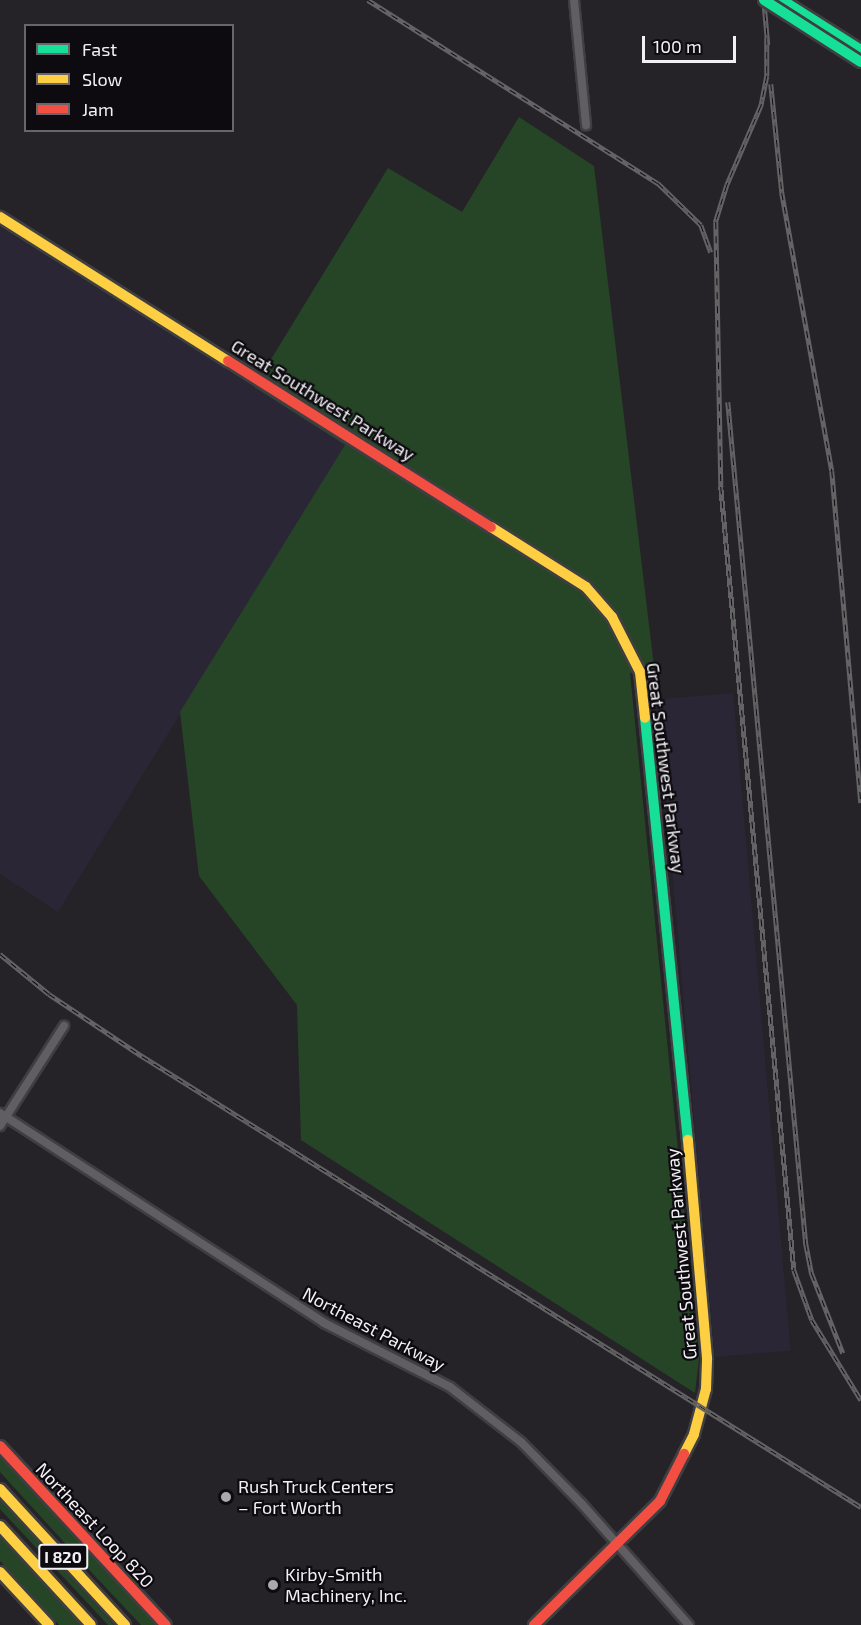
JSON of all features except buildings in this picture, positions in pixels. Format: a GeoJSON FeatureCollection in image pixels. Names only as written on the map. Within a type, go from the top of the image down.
{"type":"FeatureCollection","features":[{"type":"Feature","properties":{"kind":"main road"},"geometry":{"type":"LineString","coordinates":[[764,0],[861,62]]}},
{"type":"Feature","properties":{"kind":"main road"},"geometry":{"type":"LineString","coordinates":[[782,0],[861,50]]}},
{"type":"Feature","properties":{"kind":"main road","name":"Great Southwest Parkway"},"geometry":{"type":"LineString","coordinates":[[0,217],[586,587],[612,617],[632,650],[642,683],[682,1067],[707,1358],[701,1407],[694,1434],[675,1477],[648,1517],[534,1625]]}},
{"type":"Feature","properties":{"kind":"main road","name":"Northeast Loop 820"},"geometry":{"type":"LineString","coordinates":[[0,1446],[166,1625]]}},
{"type":"Feature","properties":{"kind":"main road","name":"I 820"},"geometry":{"type":"LineString","coordinates":[[0,1489],[125,1625]]}},
{"type":"Feature","properties":{"kind":"main road","name":"I 820"},"geometry":{"type":"LineString","coordinates":[[0,1526],[91,1625]]}},
{"type":"Feature","properties":{"kind":"main road"},"geometry":{"type":"LineString","coordinates":[[0,1572],[49,1625]]}},
{"type":"Feature","properties":{"kind":"street"},"geometry":{"type":"LineString","coordinates":[[574,0],[586,125]]}},
{"type":"Feature","properties":{"kind":"street"},"geometry":{"type":"LineString","coordinates":[[0,1126],[3,1115],[64,1026]]}},
{"type":"Feature","properties":{"kind":"street","name":"Northeast Parkway"},"geometry":{"type":"LineString","coordinates":[[3,1115],[324,1323],[450,1387],[521,1442],[619,1545],[689,1625]]}},
{"type":"Feature","properties":{"kind":"shaded area"},"geometry":{"type":"Polygon","coordinates":[[[0,227],[346,445],[58,912],[0,874],[0,227]]]}},
{"type":"Feature","properties":{"kind":"shaded area"},"geometry":{"type":"Polygon","coordinates":[[[733,693],[791,1350],[715,1357],[657,700],[733,693]]]}},
{"type":"Feature","properties":{"kind":"green space"},"geometry":{"type":"Polygon","coordinates":[[[519,117],[594,166],[655,675],[630,673],[699,1359],[695,1393],[301,1140],[297,1005],[199,876],[180,712],[345,445],[254,387],[388,168],[462,212],[519,117]]]}},
{"type":"Feature","properties":{"kind":"green space"},"geometry":{"type":"Polygon","coordinates":[[[0,1453],[161,1625],[141,1625],[93,1574],[0,1472],[0,1453]]]}},
{"type":"Feature","properties":{"kind":"green space"},"geometry":{"type":"Polygon","coordinates":[[[0,1499],[114,1625],[108,1625],[0,1509],[0,1499]]]}},
{"type":"Feature","properties":{"kind":"green space"},"geometry":{"type":"Polygon","coordinates":[[[0,1537],[81,1625],[59,1625],[0,1561],[0,1537]]]}},
{"type":"Feature","properties":{"kind":"railway"},"geometry":{"type":"LineString","coordinates":[[368,0],[658,183],[701,225],[711,252]]}},
{"type":"Feature","properties":{"kind":"railway"},"geometry":{"type":"LineString","coordinates":[[764,0],[768,45]]}},
{"type":"Feature","properties":{"kind":"railway"},"geometry":{"type":"LineString","coordinates":[[767,38],[767,76],[761,106],[727,185],[716,222],[721,487],[794,1270],[812,1320],[861,1400]]}},
{"type":"Feature","properties":{"kind":"railway"},"geometry":{"type":"LineString","coordinates":[[771,84],[782,193],[832,471],[861,803]]}},
{"type":"Feature","properties":{"kind":"railway"},"geometry":{"type":"LineString","coordinates":[[728,402],[806,1244],[812,1274],[843,1353]]}},
{"type":"Feature","properties":{"kind":"railway"},"geometry":{"type":"LineString","coordinates":[[0,954],[49,994],[142,1056],[861,1507]]}},
{"type":"Feature","properties":{"kind":"traffic: fast"},"geometry":{"type":"LineString","coordinates":[[764,0],[861,62]]}},
{"type":"Feature","properties":{"kind":"traffic: fast"},"geometry":{"type":"LineString","coordinates":[[782,0],[861,50]]}},
{"type":"Feature","properties":{"kind":"traffic: fast"},"geometry":{"type":"LineString","coordinates":[[645,718],[688,1140]]}},
{"type":"Feature","properties":{"kind":"traffic: slow"},"geometry":{"type":"LineString","coordinates":[[0,217],[228,361]]}},
{"type":"Feature","properties":{"kind":"traffic: slow"},"geometry":{"type":"LineString","coordinates":[[491,527],[586,587],[612,617],[640,672],[645,718]]}},
{"type":"Feature","properties":{"kind":"traffic: slow"},"geometry":{"type":"LineString","coordinates":[[684,1454],[694,1434],[706,1389],[707,1358],[688,1140]]}},
{"type":"Feature","properties":{"kind":"traffic: slow"},"geometry":{"type":"LineString","coordinates":[[0,1489],[125,1625]]}},
{"type":"Feature","properties":{"kind":"traffic: slow"},"geometry":{"type":"LineString","coordinates":[[0,1526],[91,1625]]}},
{"type":"Feature","properties":{"kind":"traffic: slow"},"geometry":{"type":"LineString","coordinates":[[0,1572],[49,1625]]}},
{"type":"Feature","properties":{"kind":"traffic: jam"},"geometry":{"type":"LineString","coordinates":[[228,361],[491,527]]}},
{"type":"Feature","properties":{"kind":"traffic: jam"},"geometry":{"type":"LineString","coordinates":[[0,1446],[166,1625]]}},
{"type":"Feature","properties":{"kind":"traffic: jam"},"geometry":{"type":"LineString","coordinates":[[534,1625],[660,1501],[684,1454]]}},
{"type":"Feature","properties":{"kind":"place","name":"Rush Truck Centers – Fort Worth"},"geometry":{"type":"Point","coordinates":[226,1497]}},
{"type":"Feature","properties":{"kind":"place","name":"Kirby-Smith Machinery, Inc."},"geometry":{"type":"Point","coordinates":[273,1585]}}]}
